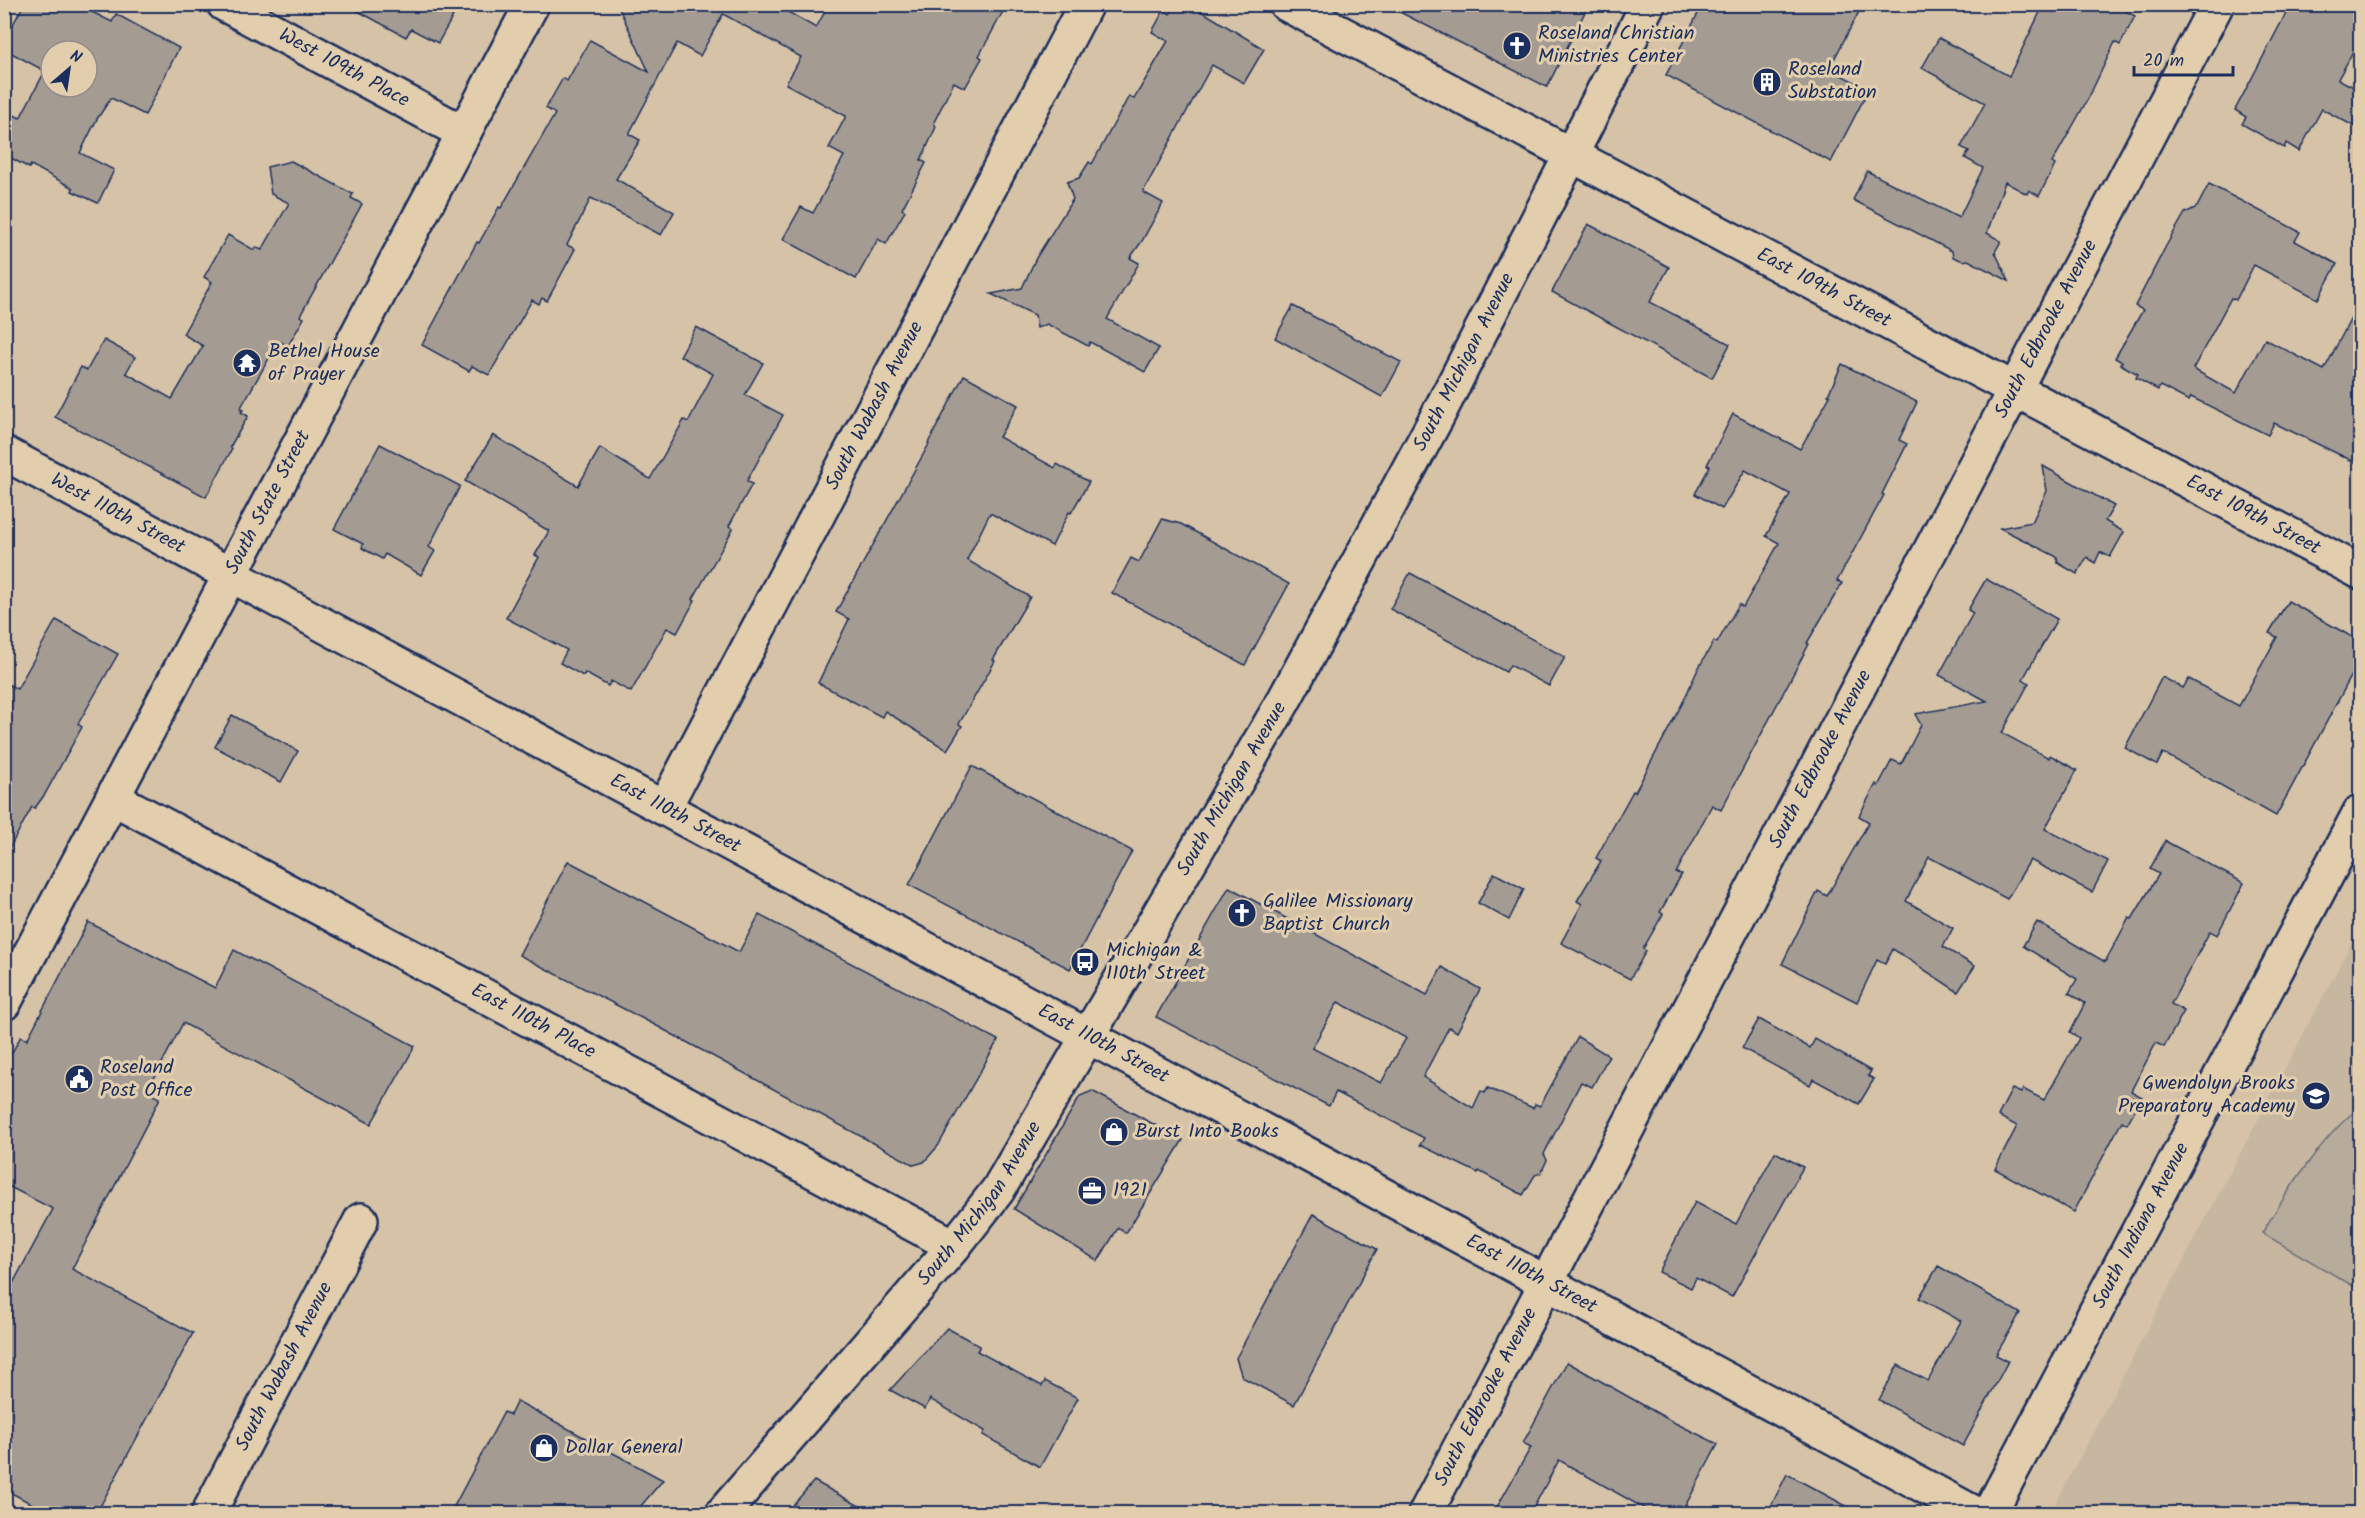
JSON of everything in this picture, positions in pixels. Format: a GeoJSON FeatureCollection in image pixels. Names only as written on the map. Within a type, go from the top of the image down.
{"type":"FeatureCollection","features":[{"type":"Feature","properties":{"kind":"street","name":"West 109th Place"},"geometry":{"type":"LineString","coordinates":[[224,4],[464,133]]}},
{"type":"Feature","properties":{"kind":"street","name":"South State Street"},"geometry":{"type":"LineString","coordinates":[[4,1003],[532,4]]}},
{"type":"Feature","properties":{"kind":"street","name":"South Wabash Avenue"},"geometry":{"type":"LineString","coordinates":[[664,808],[1086,4]]}},
{"type":"Feature","properties":{"kind":"street","name":"East 109th Street"},"geometry":{"type":"LineString","coordinates":[[1286,4],[2361,572]]}},
{"type":"Feature","properties":{"kind":"street","name":"South Michigan Avenue"},"geometry":{"type":"LineString","coordinates":[[723,1514],[954,1246],[998,1190],[1284,702],[1437,417],[1648,4]]}},
{"type":"Feature","properties":{"kind":"street","name":"South Edbrooke Avenue"},"geometry":{"type":"LineString","coordinates":[[1425,1514],[2217,4]]}},
{"type":"Feature","properties":{"kind":"street","name":"West 110th Street"},"geometry":{"type":"LineString","coordinates":[[4,453],[231,574]]}},
{"type":"Feature","properties":{"kind":"street","name":"East 110th Street"},"geometry":{"type":"LineString","coordinates":[[231,574],[1976,1514]]}},
{"type":"Feature","properties":{"kind":"street","name":"East 110th Place"},"geometry":{"type":"LineString","coordinates":[[113,798],[954,1246]]}},
{"type":"Feature","properties":{"kind":"street","name":"South Indiana Avenue"},"geometry":{"type":"LineString","coordinates":[[1989,1514],[2361,812]]}},
{"type":"Feature","properties":{"kind":"street","name":"South Wabash Avenue"},"geometry":{"type":"LineString","coordinates":[[208,1514],[361,1220]]}},
{"type":"Feature","properties":{"kind":"shaded area","name":"Gwendolyn Brooks Preparatory Academy"},"geometry":{"type":"Polygon","coordinates":[[[2360,927],[2360,1513],[2050,1514],[2181,1265],[2360,927]]]}},
{"type":"Feature","properties":{"kind":"shaded area"},"geometry":{"type":"Polygon","coordinates":[[[2360,1107],[2360,1290],[2262,1233],[2319,1149],[2332,1133],[2360,1107]]]}},
{"type":"Feature","properties":{"kind":"building"},"geometry":{"type":"Polygon","coordinates":[[[24,4],[76,4],[112,22],[116,14],[179,48],[145,115],[111,98],[97,119],[80,153],[114,170],[98,203],[72,191],[73,188],[31,165],[29,168],[4,154],[4,110],[20,118],[39,82],[39,99],[99,99],[99,39],[39,39],[39,68],[4,49],[4,41],[24,4]]]}},
{"type":"Feature","properties":{"kind":"building"},"geometry":{"type":"Polygon","coordinates":[[[345,4],[433,4],[453,16],[438,43],[411,29],[406,37],[345,4]]]}},
{"type":"Feature","properties":{"kind":"building"},"geometry":{"type":"Polygon","coordinates":[[[617,4],[774,4],[816,28],[829,4],[1007,4],[965,88],[954,82],[934,122],[936,127],[921,160],[926,163],[902,209],[905,211],[886,244],[878,239],[856,279],[783,239],[801,207],[813,213],[844,156],[829,148],[846,116],[786,84],[801,57],[723,14],[700,56],[677,43],[629,134],[640,140],[616,179],[674,212],[661,235],[591,198],[567,245],[575,249],[547,301],[542,298],[539,304],[532,300],[489,375],[472,366],[469,371],[422,345],[477,242],[479,243],[499,207],[501,208],[555,114],[546,108],[563,78],[567,81],[590,40],[649,72],[617,4]]]}},
{"type":"Feature","properties":{"kind":"building"},"geometry":{"type":"Polygon","coordinates":[[[1176,4],[1190,4],[1264,49],[1244,83],[1212,65],[1143,192],[1163,203],[1130,258],[1139,263],[1107,319],[1159,348],[1145,372],[1090,342],[1088,346],[1047,324],[1037,328],[1035,315],[991,294],[1022,288],[1036,258],[1073,199],[1067,182],[1079,178],[1089,162],[1092,164],[1129,96],[1134,99],[1168,41],[1152,32],[1164,10],[1170,14],[1176,4]]]}},
{"type":"Feature","properties":{"kind":"building","name":"Roseland Christian Ministries Center"},"geometry":{"type":"Polygon","coordinates":[[[1384,4],[1589,4],[1547,87],[1384,4]]]}},
{"type":"Feature","properties":{"kind":"building","name":"Roseland Substation"},"geometry":{"type":"Polygon","coordinates":[[[1703,4],[1863,4],[1829,69],[1869,89],[1831,162],[1666,75],[1703,4]]]}},
{"type":"Feature","properties":{"kind":"building"},"geometry":{"type":"Polygon","coordinates":[[[2044,4],[2114,4],[2135,16],[2120,45],[2115,42],[2089,97],[2052,163],[2055,165],[2039,196],[2029,190],[2027,194],[2005,182],[1987,233],[2001,241],[1995,252],[2009,281],[1968,260],[1963,261],[1953,257],[1952,251],[1853,200],[1867,171],[1959,218],[1983,168],[1965,158],[1969,151],[1961,147],[1985,103],[1922,68],[1939,38],[2009,76],[2044,4]]]}},
{"type":"Feature","properties":{"kind":"building"},"geometry":{"type":"Polygon","coordinates":[[[2291,4],[2361,4],[2361,38],[2338,79],[2361,91],[2361,130],[2322,109],[2299,151],[2286,143],[2284,148],[2242,124],[2246,117],[2235,110],[2291,4]]]}},
{"type":"Feature","properties":{"kind":"building"},"geometry":{"type":"Polygon","coordinates":[[[291,161],[353,194],[351,198],[362,204],[300,316],[304,318],[288,346],[279,341],[240,409],[248,416],[206,497],[55,417],[81,367],[87,370],[104,340],[135,357],[126,373],[172,399],[203,346],[183,334],[212,282],[204,277],[228,235],[254,250],[255,247],[262,250],[289,203],[271,194],[267,167],[291,161]]]}},
{"type":"Feature","properties":{"kind":"building"},"geometry":{"type":"Polygon","coordinates":[[[2209,184],[2300,232],[2295,241],[2337,264],[2318,299],[2254,265],[2236,300],[2231,298],[2193,369],[2236,393],[2265,339],[2324,370],[2361,299],[2361,465],[2274,423],[2268,435],[2191,397],[2189,401],[2160,386],[2158,390],[2136,378],[2138,374],[2120,364],[2122,362],[2115,358],[2143,310],[2135,306],[2166,246],[2185,213],[2197,207],[2209,184]]]}},
{"type":"Feature","properties":{"kind":"building"},"geometry":{"type":"Polygon","coordinates":[[[1588,224],[1669,267],[1650,302],[1730,344],[1712,378],[1552,292],[1588,224]]]}},
{"type":"Feature","properties":{"kind":"building"},"geometry":{"type":"Polygon","coordinates":[[[1293,306],[1401,362],[1382,397],[1275,338],[1293,306]]]}},
{"type":"Feature","properties":{"kind":"building"},"geometry":{"type":"Polygon","coordinates":[[[696,327],[763,363],[745,395],[783,415],[747,481],[752,484],[729,526],[733,529],[693,599],[695,600],[677,633],[667,628],[631,692],[611,681],[608,686],[585,673],[583,676],[560,663],[567,650],[506,618],[539,557],[535,555],[549,531],[465,481],[493,435],[578,486],[600,448],[650,479],[684,420],[688,422],[713,374],[680,356],[696,327]]]}},
{"type":"Feature","properties":{"kind":"building"},"geometry":{"type":"Polygon","coordinates":[[[1842,364],[1917,402],[1899,440],[1907,444],[1882,494],[1884,495],[1837,581],[1842,583],[1807,643],[1809,644],[1721,810],[1712,805],[1676,873],[1682,874],[1660,912],[1663,914],[1643,949],[1646,951],[1630,979],[1561,943],[1582,904],[1577,901],[1601,861],[1596,858],[1633,791],[1635,792],[1698,669],[1714,641],[1717,643],[1739,604],[1743,607],[1779,543],[1766,536],[1790,494],[1745,470],[1722,509],[1695,494],[1733,414],[1800,449],[1830,396],[1828,395],[1842,364]]]}},
{"type":"Feature","properties":{"kind":"building"},"geometry":{"type":"Polygon","coordinates":[[[964,375],[1018,405],[999,437],[1055,468],[1057,464],[1089,482],[1071,513],[1069,512],[1052,546],[990,513],[967,560],[1030,597],[993,660],[995,661],[959,724],[962,726],[947,750],[885,711],[882,717],[818,683],[849,619],[836,612],[929,444],[964,375]]]}},
{"type":"Feature","properties":{"kind":"building"},"geometry":{"type":"Polygon","coordinates":[[[380,444],[460,486],[429,547],[435,551],[421,575],[385,554],[382,559],[362,548],[363,544],[334,529],[380,444]]]}},
{"type":"Feature","properties":{"kind":"building"},"geometry":{"type":"Polygon","coordinates":[[[2043,466],[2114,506],[2105,521],[2124,532],[2110,557],[2100,552],[2095,563],[2087,557],[2077,574],[2058,563],[2057,557],[2000,528],[2032,522],[2047,491],[2043,466]]]}},
{"type":"Feature","properties":{"kind":"building"},"geometry":{"type":"Polygon","coordinates":[[[1162,519],[1181,524],[1289,584],[1245,665],[1112,593],[1131,558],[1139,562],[1162,519]]]}},
{"type":"Feature","properties":{"kind":"building"},"geometry":{"type":"Polygon","coordinates":[[[1410,573],[1565,657],[1549,686],[1510,665],[1506,672],[1390,609],[1410,573]]]}},
{"type":"Feature","properties":{"kind":"building"},"geometry":{"type":"Polygon","coordinates":[[[1986,579],[2057,619],[2023,679],[2029,683],[2002,733],[2077,770],[2045,829],[2108,861],[2092,892],[2030,860],[2007,899],[1929,857],[1906,901],[1953,928],[1943,947],[1975,966],[1958,992],[1893,949],[1885,964],[1877,960],[1857,1002],[1782,964],[1818,891],[1827,896],[1869,822],[1859,816],[1876,784],[1878,786],[1892,760],[1901,764],[1921,725],[1915,714],[1987,701],[1939,675],[1973,613],[1968,610],[1986,579]]]}},
{"type":"Feature","properties":{"kind":"building"},"geometry":{"type":"Polygon","coordinates":[[[2288,601],[2361,642],[2361,658],[2276,816],[2163,753],[2157,765],[2125,748],[2162,677],[2183,688],[2189,679],[2239,706],[2277,637],[2269,633],[2288,601]]]}},
{"type":"Feature","properties":{"kind":"building"},"geometry":{"type":"Polygon","coordinates":[[[56,620],[118,654],[78,724],[82,727],[45,794],[35,808],[32,807],[4,858],[4,682],[17,689],[56,620]]]}},
{"type":"Feature","properties":{"kind":"building"},"geometry":{"type":"Polygon","coordinates":[[[232,715],[298,751],[281,782],[215,747],[232,715]]]}},
{"type":"Feature","properties":{"kind":"building"},"geometry":{"type":"Polygon","coordinates":[[[972,766],[1132,851],[1070,969],[909,885],[972,766]]]}},
{"type":"Feature","properties":{"kind":"building"},"geometry":{"type":"Polygon","coordinates":[[[2165,841],[2244,883],[2217,935],[2210,931],[2171,1004],[2184,1011],[2164,1047],[2156,1043],[2131,1091],[2142,1097],[2127,1124],[2122,1121],[2074,1212],[1995,1169],[2017,1126],[1998,1116],[2012,1089],[2021,1093],[2023,1089],[2044,1100],[2079,1038],[2070,1032],[2085,1003],[2069,993],[2077,979],[2023,946],[2037,922],[2105,962],[2129,918],[2132,919],[2159,874],[2150,869],[2165,841]]]}},
{"type":"Feature","properties":{"kind":"building"},"geometry":{"type":"Polygon","coordinates":[[[568,861],[739,952],[759,915],[998,1040],[938,1146],[924,1162],[914,1165],[655,1025],[519,955],[568,861]]]}},
{"type":"Feature","properties":{"kind":"building"},"geometry":{"type":"Polygon","coordinates":[[[1494,873],[1524,889],[1509,920],[1478,903],[1494,873]]]}},
{"type":"Feature","properties":{"kind":"building"},"geometry":{"type":"Polygon","coordinates":[[[1229,887],[1427,995],[1442,967],[1480,989],[1457,1032],[1449,1027],[1423,1077],[1473,1108],[1481,1091],[1485,1093],[1488,1088],[1533,1108],[1535,1104],[1540,1106],[1578,1037],[1609,1056],[1592,1087],[1581,1082],[1544,1154],[1547,1160],[1541,1173],[1535,1175],[1523,1195],[1479,1171],[1478,1173],[1420,1145],[1424,1138],[1336,1092],[1329,1106],[1156,1017],[1229,887]],[[1338,1002],[1312,1048],[1381,1083],[1406,1038],[1338,1002]]]}},
{"type":"Feature","properties":{"kind":"building"},"geometry":{"type":"Polygon","coordinates":[[[88,922],[215,988],[234,950],[415,1046],[371,1124],[183,1023],[147,1092],[160,1098],[72,1269],[193,1333],[96,1514],[51,1514],[4,1489],[4,1300],[53,1209],[4,1184],[4,1067],[21,1036],[27,1040],[88,922]]]}},
{"type":"Feature","properties":{"kind":"building"},"geometry":{"type":"Polygon","coordinates":[[[1759,1019],[1810,1048],[1815,1039],[1871,1071],[1868,1076],[1874,1079],[1859,1104],[1813,1079],[1810,1085],[1742,1048],[1759,1019]]]}},
{"type":"Feature","properties":{"kind":"building"},"geometry":{"type":"Polygon","coordinates":[[[1092,1091],[1183,1140],[1126,1233],[1118,1228],[1098,1261],[1014,1209],[1080,1096],[1092,1091]]]}},
{"type":"Feature","properties":{"kind":"building"},"geometry":{"type":"Polygon","coordinates":[[[1775,1152],[1803,1167],[1732,1297],[1696,1278],[1691,1288],[1659,1272],[1695,1202],[1736,1224],[1775,1152]]]}},
{"type":"Feature","properties":{"kind":"building"},"geometry":{"type":"Polygon","coordinates":[[[1313,1214],[1377,1249],[1294,1405],[1242,1377],[1236,1358],[1313,1214]]]}},
{"type":"Feature","properties":{"kind":"building"},"geometry":{"type":"Polygon","coordinates":[[[1938,1266],[2020,1313],[1996,1355],[2008,1361],[1963,1446],[1879,1400],[1898,1365],[1928,1381],[1961,1321],[1919,1298],[1938,1266]]]}},
{"type":"Feature","properties":{"kind":"building"},"geometry":{"type":"Polygon","coordinates":[[[947,1328],[980,1346],[977,1351],[1042,1386],[1045,1381],[1078,1398],[1040,1467],[983,1435],[985,1431],[930,1399],[925,1409],[890,1390],[947,1328]]]}},
{"type":"Feature","properties":{"kind":"building"},"geometry":{"type":"Polygon","coordinates":[[[1567,1362],[1673,1422],[1718,1444],[1681,1514],[1654,1514],[1559,1460],[1530,1514],[1493,1514],[1531,1447],[1523,1443],[1567,1362]]]}},
{"type":"Feature","properties":{"kind":"building","name":"Dollar General"},"geometry":{"type":"Polygon","coordinates":[[[517,1401],[663,1480],[634,1514],[450,1514],[504,1412],[510,1415],[517,1401]]]}},
{"type":"Feature","properties":{"kind":"building"},"geometry":{"type":"Polygon","coordinates":[[[1787,1474],[1861,1514],[1767,1514],[1787,1474]]]}},
{"type":"Feature","properties":{"kind":"building"},"geometry":{"type":"Polygon","coordinates":[[[814,1481],[874,1514],[785,1514],[814,1481]]]}},
{"type":"Feature","properties":{"kind":"place","name":"Roseland Christian Ministries Center"},"geometry":{"type":"Point","coordinates":[1517,46]}},
{"type":"Feature","properties":{"kind":"place","name":"Roseland Substation"},"geometry":{"type":"Point","coordinates":[1767,82]}},
{"type":"Feature","properties":{"kind":"place","name":"Bethel House of Prayer"},"geometry":{"type":"Point","coordinates":[247,363]}},
{"type":"Feature","properties":{"kind":"place","name":"Galilee Missionary Baptist Church"},"geometry":{"type":"Point","coordinates":[1242,913]}},
{"type":"Feature","properties":{"kind":"place","name":"Michigan & 110th Street"},"geometry":{"type":"Point","coordinates":[1085,962]}},
{"type":"Feature","properties":{"kind":"place","name":"Roseland Post Office"},"geometry":{"type":"Point","coordinates":[79,1079]}},
{"type":"Feature","properties":{"kind":"place","name":"Gwendolyn Brooks Preparatory Academy"},"geometry":{"type":"Point","coordinates":[2316,1096]}},
{"type":"Feature","properties":{"kind":"place","name":"Burst Into Books"},"geometry":{"type":"Point","coordinates":[1114,1132]}},
{"type":"Feature","properties":{"kind":"place","name":"1921"},"geometry":{"type":"Point","coordinates":[1092,1191]}},
{"type":"Feature","properties":{"kind":"place","name":"Dollar General"},"geometry":{"type":"Point","coordinates":[544,1448]}}]}
